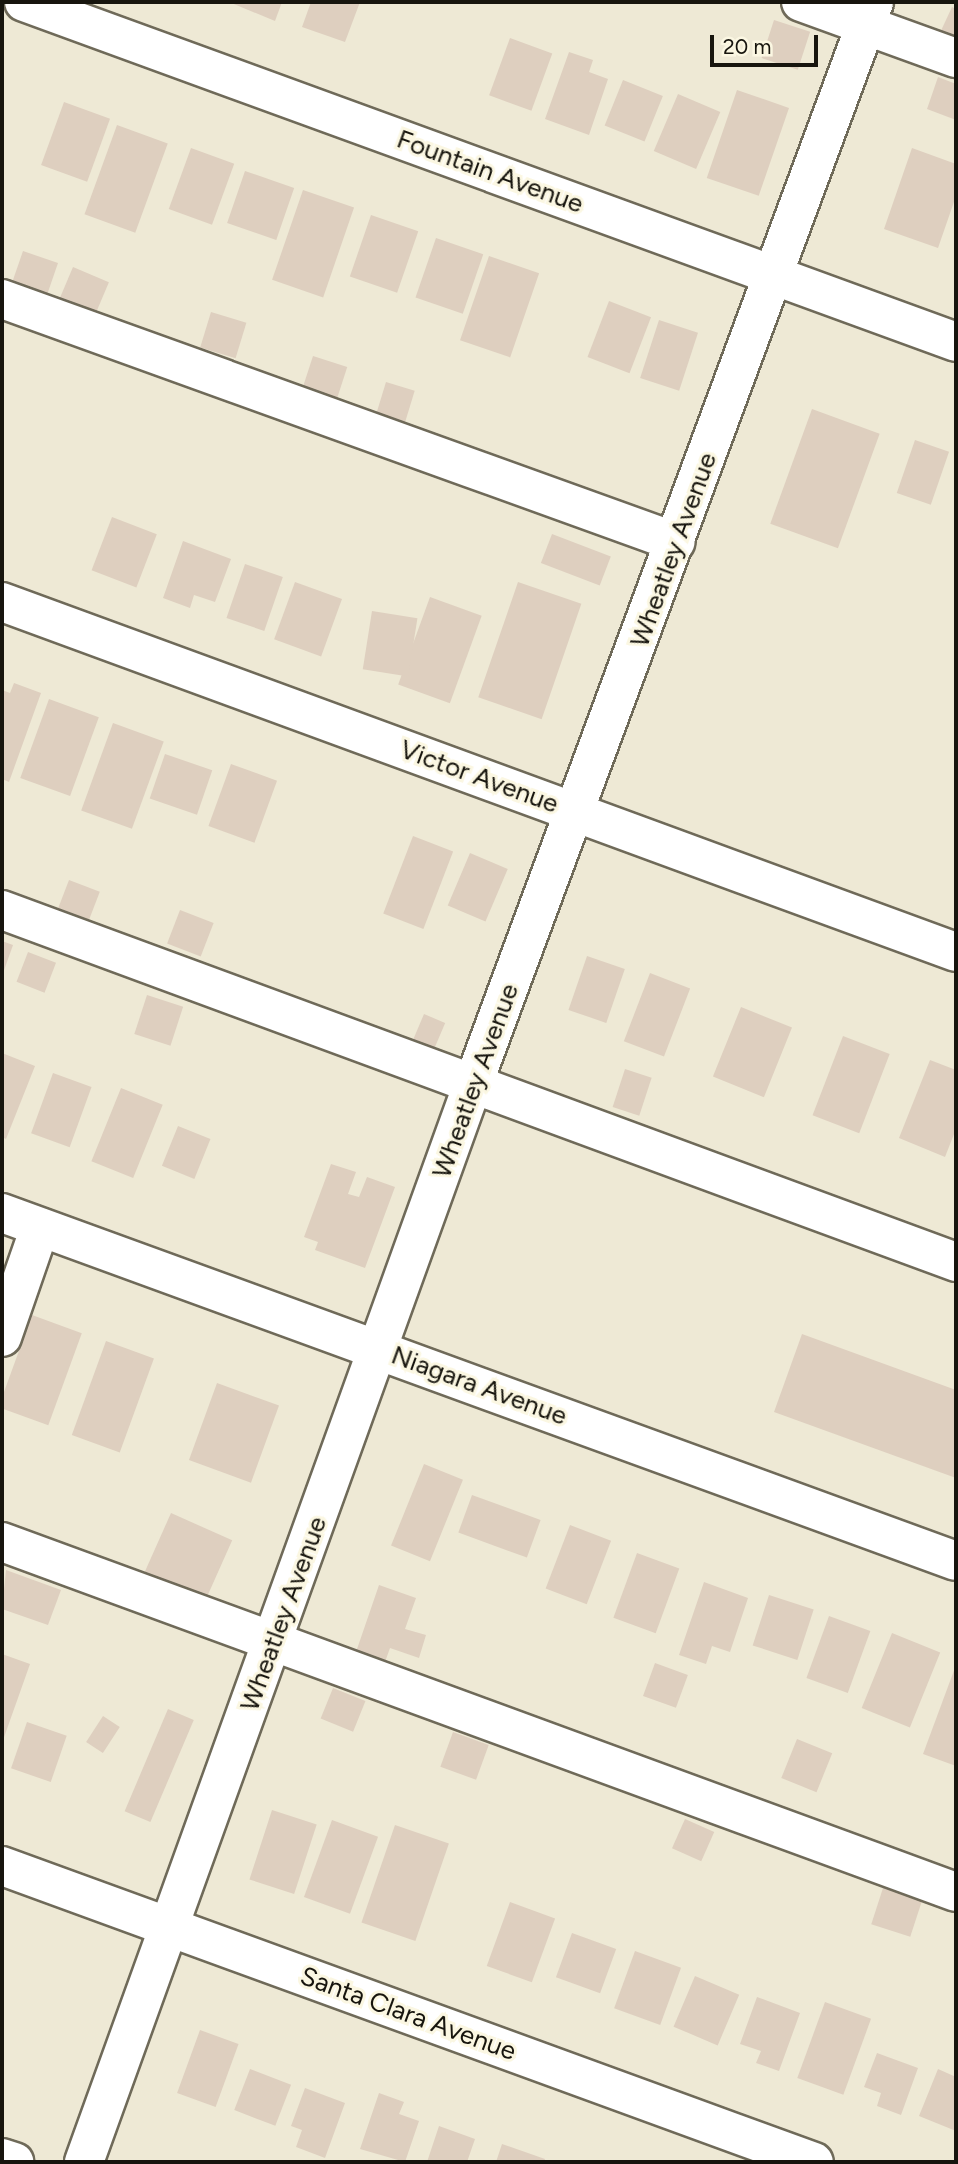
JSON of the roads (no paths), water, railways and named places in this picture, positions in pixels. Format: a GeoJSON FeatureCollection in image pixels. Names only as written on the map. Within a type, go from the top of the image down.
{"type":"FeatureCollection","features":[{"type":"Feature","properties":{"kind":"street","name":"Fountain Avenue"},"geometry":{"type":"LineString","coordinates":[[24,2],[956,342]]}},
{"type":"Feature","properties":{"kind":"street"},"geometry":{"type":"LineString","coordinates":[[801,2],[870,14],[956,58]]}},
{"type":"Feature","properties":{"kind":"street","name":"Wheatley Avenue"},"geometry":{"type":"LineString","coordinates":[[84,2162],[381,1349],[473,1084],[578,813],[870,14]]}},
{"type":"Feature","properties":{"kind":"street"},"geometry":{"type":"LineString","coordinates":[[2,299],[677,542]]}},
{"type":"Feature","properties":{"kind":"street","name":"Victor Avenue"},"geometry":{"type":"LineString","coordinates":[[2,603],[956,951]]}},
{"type":"Feature","properties":{"kind":"street"},"geometry":{"type":"LineString","coordinates":[[2,910],[956,1262]]}},
{"type":"Feature","properties":{"kind":"street","name":"Niagara Avenue"},"geometry":{"type":"LineString","coordinates":[[2,1213],[381,1349],[956,1561]]}},
{"type":"Feature","properties":{"kind":"street"},"geometry":{"type":"LineString","coordinates":[[2,1337],[40,1227]]}},
{"type":"Feature","properties":{"kind":"street"},"geometry":{"type":"LineString","coordinates":[[2,1542],[956,1892]]}},
{"type":"Feature","properties":{"kind":"street","name":"Santa Clara Avenue"},"geometry":{"type":"LineString","coordinates":[[2,1866],[814,2162]]}},
{"type":"Feature","properties":{"kind":"street"},"geometry":{"type":"LineString","coordinates":[[2,2158],[14,2162]]}}]}
